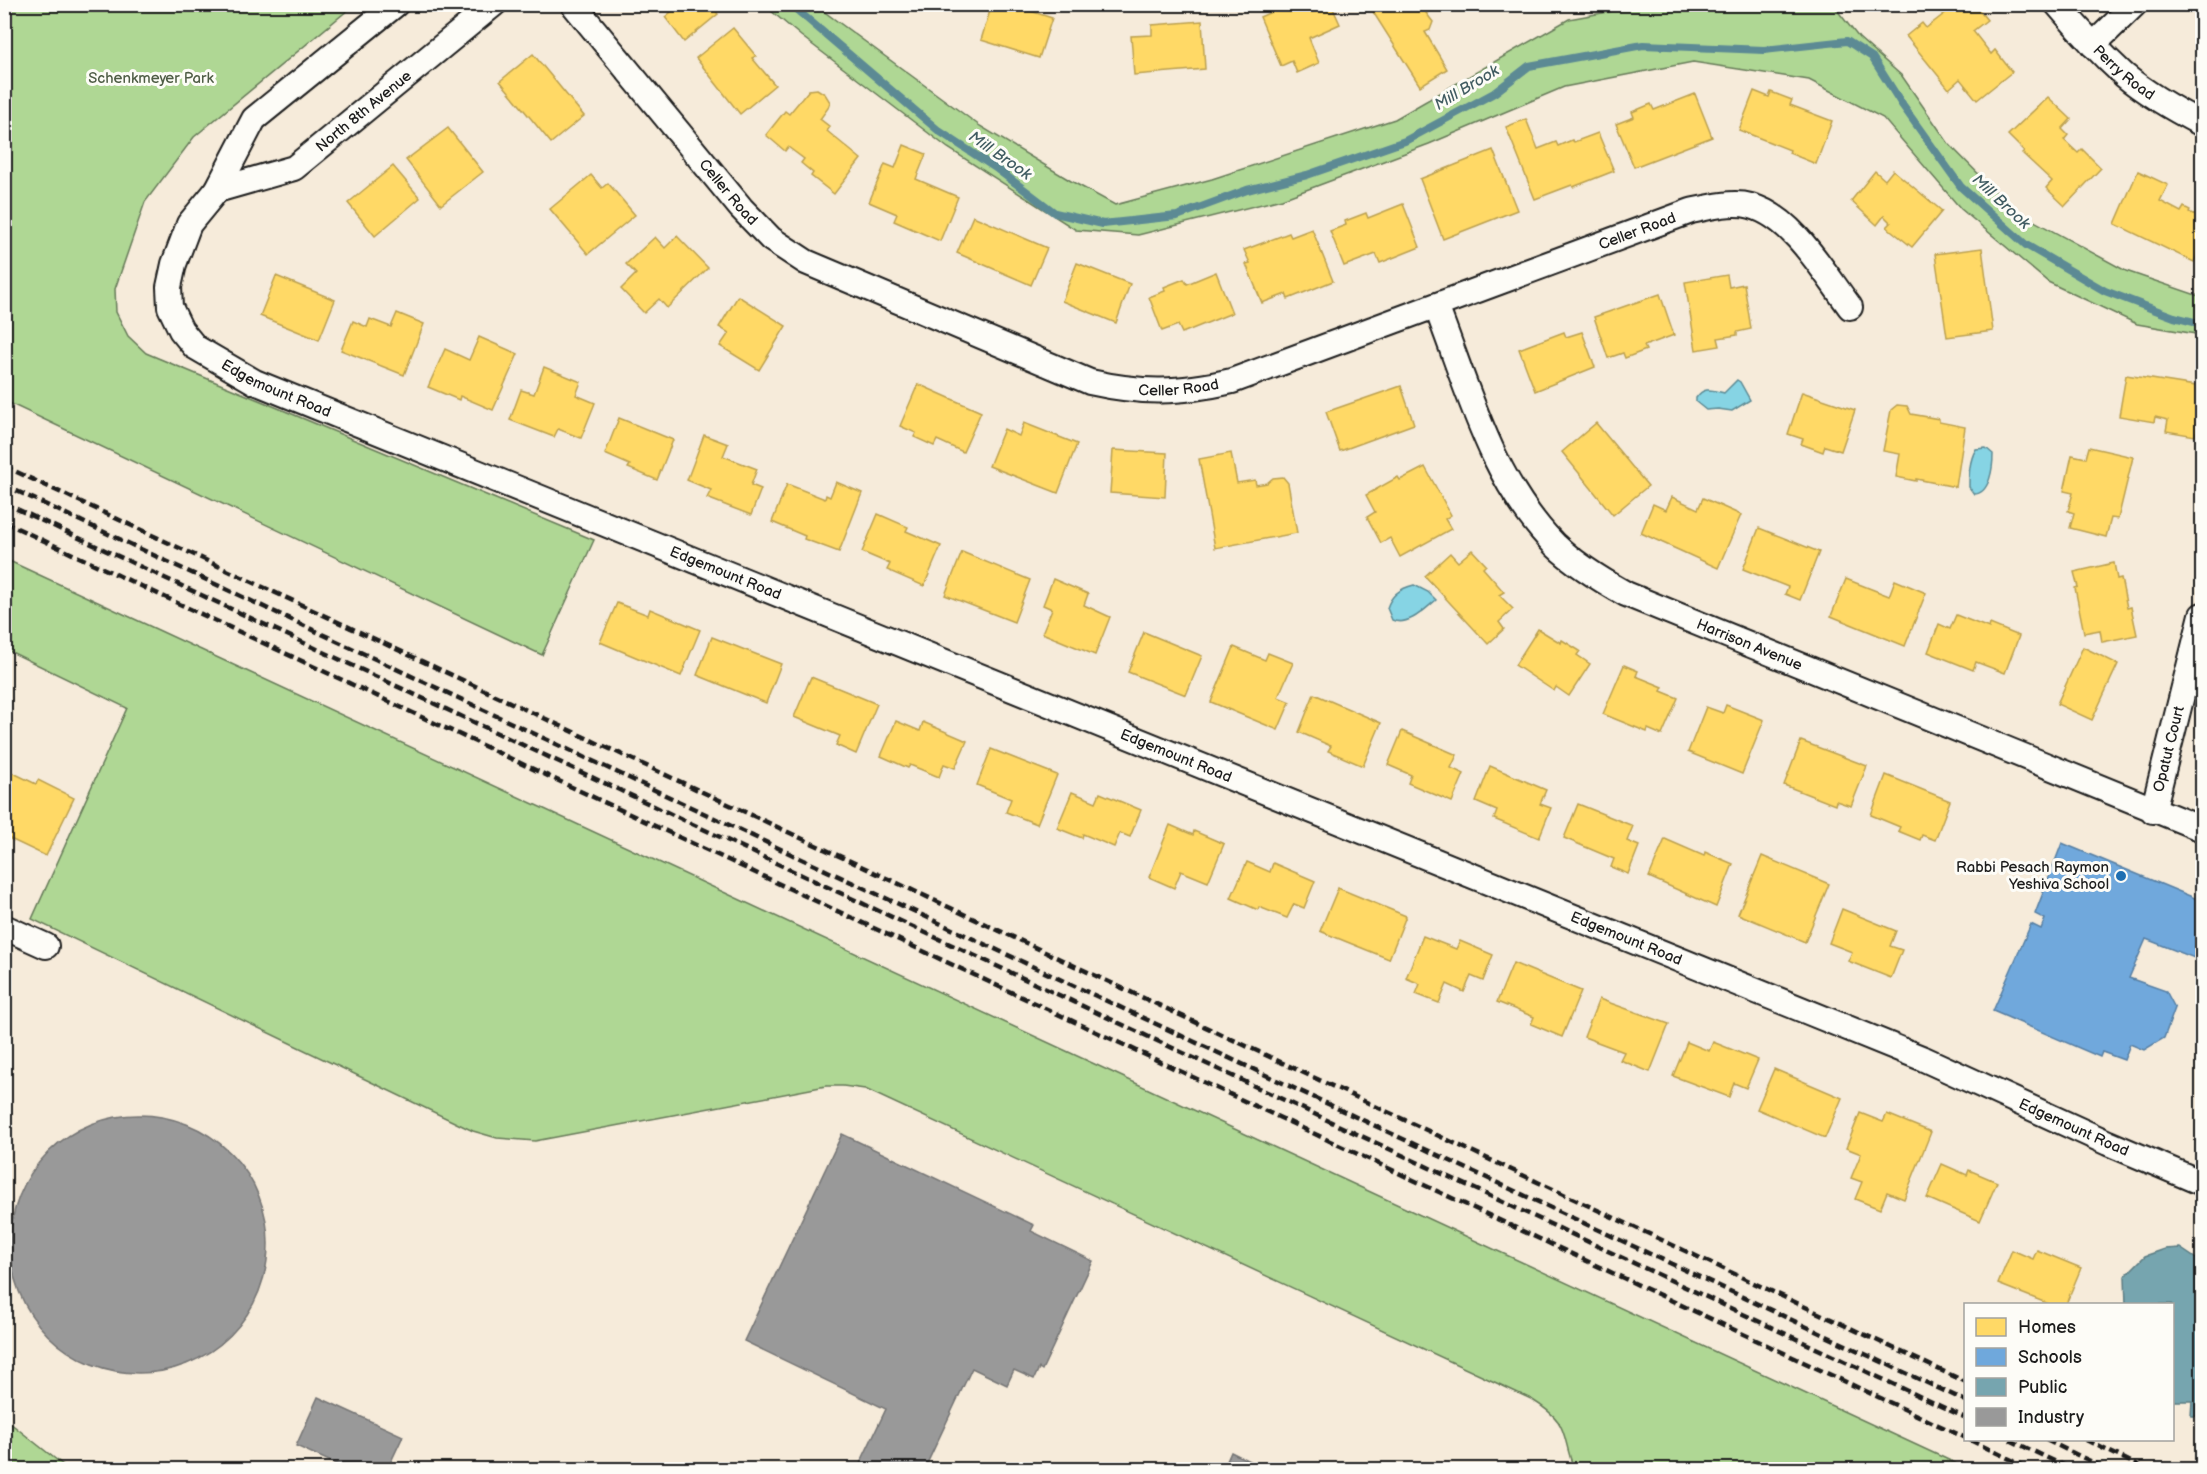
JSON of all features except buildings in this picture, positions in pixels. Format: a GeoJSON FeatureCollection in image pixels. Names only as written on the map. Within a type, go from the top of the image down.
{"type":"FeatureCollection","features":[{"type":"Feature","properties":{"kind":"street"},"geometry":{"type":"LineString","coordinates":[[217,190],[254,119],[396,4]]}},
{"type":"Feature","properties":{"kind":"street","name":"North 8th Avenue"},"geometry":{"type":"LineString","coordinates":[[217,190],[294,168],[494,4]]}},
{"type":"Feature","properties":{"kind":"street","name":"Celler Road"},"geometry":{"type":"LineString","coordinates":[[573,4],[741,208],[771,239],[806,262],[1090,382],[1123,389],[1157,392],[1193,389],[1232,381],[1691,211],[1730,206],[1750,206],[1774,217],[1799,239],[1850,307]]}},
{"type":"Feature","properties":{"kind":"street","name":"Perry Road"},"geometry":{"type":"LineString","coordinates":[[2056,4],[2093,45],[2135,83],[2164,104],[2202,124]]}},
{"type":"Feature","properties":{"kind":"street"},"geometry":{"type":"LineString","coordinates":[[2093,45],[2134,4]]}},
{"type":"Feature","properties":{"kind":"street","name":"Edgemount Road"},"geometry":{"type":"LineString","coordinates":[[217,190],[189,224],[174,264],[169,287],[170,308],[181,330],[195,347],[255,382],[1924,1059],[2202,1183]]}},
{"type":"Feature","properties":{"kind":"street","name":"Harrison Avenue"},"geometry":{"type":"LineString","coordinates":[[1436,306],[1490,447],[1506,478],[1530,516],[1543,531],[1589,573],[1626,594],[2153,811],[2202,829]]}},
{"type":"Feature","properties":{"kind":"street","name":"Opatut Court"},"geometry":{"type":"LineString","coordinates":[[2153,811],[2202,615]]}},
{"type":"Feature","properties":{"kind":"street"},"geometry":{"type":"LineString","coordinates":[[4,927],[46,946]]}},
{"type":"Feature","properties":{"kind":"green space","name":"Schenkmeyer Park"},"geometry":{"type":"Polygon","coordinates":[[[5,4],[354,5],[194,137],[145,202],[115,289],[116,312],[128,336],[146,353],[594,540],[542,655],[5,401],[5,4]]]}},
{"type":"Feature","properties":{"kind":"green space"},"geometry":{"type":"Polygon","coordinates":[[[764,5],[815,5],[980,126],[1115,205],[1212,179],[1395,119],[1569,19],[1646,5],[1833,5],[1859,38],[1902,76],[1949,144],[2014,210],[2126,271],[2202,297],[2202,335],[2137,324],[2048,282],[1961,209],[1883,118],[1809,80],[1693,62],[1564,87],[1429,144],[1282,199],[1138,235],[1076,230],[948,148],[764,5]]]}},
{"type":"Feature","properties":{"kind":"green space"},"geometry":{"type":"Polygon","coordinates":[[[5,559],[1968,1469],[1659,1470],[1645,1467],[1630,1470],[1574,1469],[1558,1422],[1553,1415],[1531,1399],[865,1089],[826,1086],[535,1141],[497,1138],[473,1131],[32,919],[127,708],[5,649],[5,559]]]}},
{"type":"Feature","properties":{"kind":"green space"},"geometry":{"type":"Polygon","coordinates":[[[5,1419],[68,1469],[5,1469],[5,1419]]]}},
{"type":"Feature","properties":{"kind":"water"},"geometry":{"type":"Polygon","coordinates":[[[1737,380],[1750,400],[1732,411],[1706,410],[1696,402],[1699,394],[1705,390],[1724,393],[1737,380]]]}},
{"type":"Feature","properties":{"kind":"water"},"geometry":{"type":"Polygon","coordinates":[[[1986,448],[1993,454],[1990,479],[1984,490],[1974,494],[1969,487],[1971,463],[1976,449],[1986,448]]]}},
{"type":"Feature","properties":{"kind":"water"},"geometry":{"type":"Polygon","coordinates":[[[1414,585],[1428,592],[1436,600],[1410,619],[1398,622],[1392,620],[1387,608],[1391,599],[1401,590],[1414,585]]]}},
{"type":"Feature","properties":{"kind":"waterway","name":"Mill Brook"},"geometry":{"type":"LineString","coordinates":[[790,4],[939,131],[997,169],[1055,213],[1103,224],[1177,216],[1247,190],[1307,175],[1405,141],[1494,93],[1529,66],[1643,45],[1764,50],[1847,41],[1872,57],[1903,106],[1961,187],[2026,245],[2105,291],[2174,317],[2202,324]]}},
{"type":"Feature","properties":{"kind":"railway"},"geometry":{"type":"LineString","coordinates":[[4,466],[1964,1381]]}},
{"type":"Feature","properties":{"kind":"railway"},"geometry":{"type":"LineString","coordinates":[[4,485],[1964,1400]]}},
{"type":"Feature","properties":{"kind":"railway"},"geometry":{"type":"LineString","coordinates":[[4,503],[1964,1417]]}},
{"type":"Feature","properties":{"kind":"railway"},"geometry":{"type":"LineString","coordinates":[[4,522],[1964,1437]]}},
{"type":"Feature","properties":{"kind":"railway"},"geometry":{"type":"LineString","coordinates":[[1972,1441],[2033,1470]]}},
{"type":"Feature","properties":{"kind":"railway"},"geometry":{"type":"LineString","coordinates":[[2012,1441],[2073,1470]]}},
{"type":"Feature","properties":{"kind":"railway"},"geometry":{"type":"LineString","coordinates":[[2048,1441],[2109,1470]]}},
{"type":"Feature","properties":{"kind":"railway"},"geometry":{"type":"LineString","coordinates":[[2088,1441],[2147,1470]]}},
{"type":"Feature","properties":{"kind":"place","name":"Rabbi Pesach Raymon Yeshiva School"},"geometry":{"type":"Point","coordinates":[2121,876]}}]}
